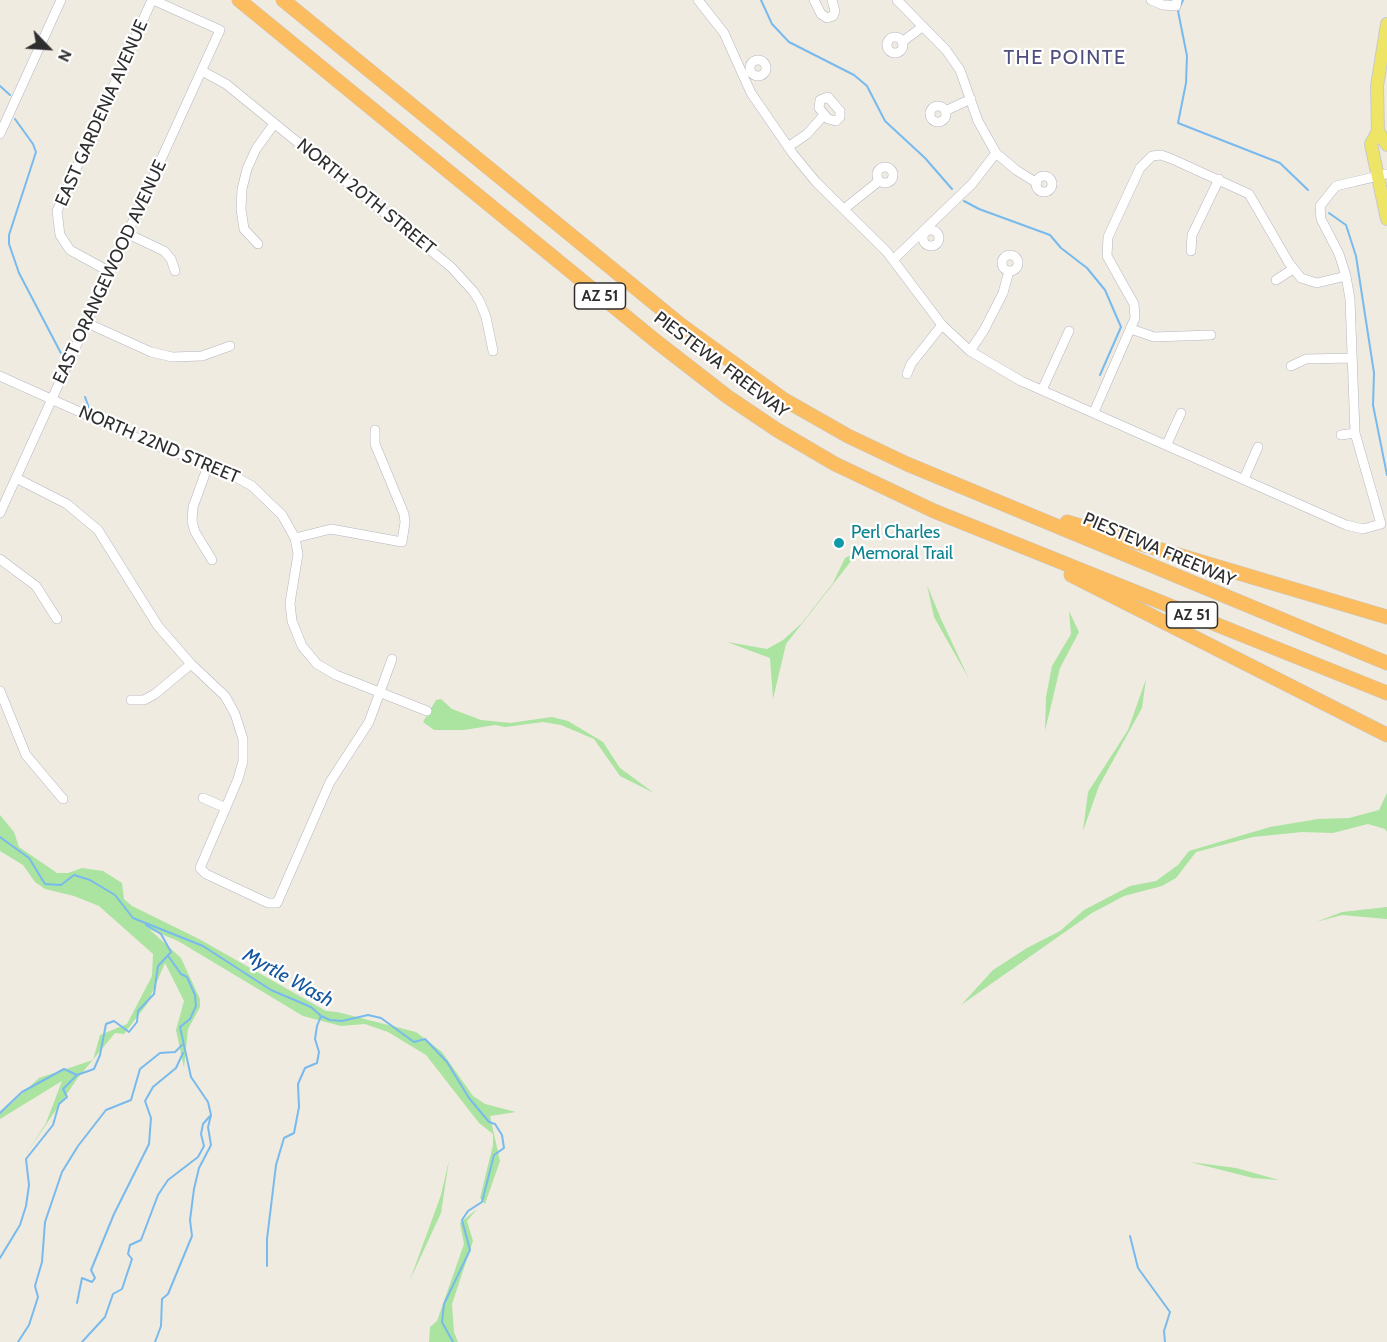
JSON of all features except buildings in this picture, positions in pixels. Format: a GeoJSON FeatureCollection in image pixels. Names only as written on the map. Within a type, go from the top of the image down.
{"type":"FeatureCollection","features":[{"type":"Feature","properties":{"kind":"highway","name":"PIESTEWA FREEWAY"},"geometry":{"type":"LineString","coordinates":[[239,0],[728,397],[835,464],[934,511],[1387,693]]}},
{"type":"Feature","properties":{"kind":"highway","name":"PIESTEWA FREEWAY"},"geometry":{"type":"LineString","coordinates":[[283,0],[681,325],[748,376],[848,436],[1387,663]]}},
{"type":"Feature","properties":{"kind":"highway"},"geometry":{"type":"LineString","coordinates":[[1005,504],[1387,617]]}},
{"type":"Feature","properties":{"kind":"highway"},"geometry":{"type":"LineString","coordinates":[[997,536],[1387,735]]}},
{"type":"Feature","properties":{"kind":"main road"},"geometry":{"type":"LineString","coordinates":[[1387,24],[1378,77],[1382,110],[1378,131],[1371,144],[1382,175],[1387,219]]}},
{"type":"Feature","properties":{"kind":"main road"},"geometry":{"type":"LineString","coordinates":[[1378,131],[1387,145]]}},
{"type":"Feature","properties":{"kind":"street"},"geometry":{"type":"LineString","coordinates":[[0,135],[61,0]]}},
{"type":"Feature","properties":{"kind":"street","name":"EAST ORANGEWOOD AVENUE"},"geometry":{"type":"LineString","coordinates":[[0,513],[220,30],[152,0]]}},
{"type":"Feature","properties":{"kind":"street","name":"EAST GARDENIA AVENUE"},"geometry":{"type":"LineString","coordinates":[[110,272],[70,250],[60,235],[57,211],[152,0]]}},
{"type":"Feature","properties":{"kind":"street"},"geometry":{"type":"LineString","coordinates":[[698,0],[724,33],[747,73],[751,93],[788,147],[893,260],[942,325],[970,351],[998,369],[1042,390],[1346,525],[1363,529],[1381,524],[1355,433],[1350,299],[1346,276],[1340,254],[1321,219],[1320,206],[1336,186],[1382,175]]}},
{"type":"Feature","properties":{"kind":"street"},"geometry":{"type":"LineString","coordinates":[[814,0],[821,14],[827,18],[833,16],[835,11],[832,0]]}},
{"type":"Feature","properties":{"kind":"street"},"geometry":{"type":"LineString","coordinates":[[897,0],[946,50],[960,70],[978,121],[996,153],[1016,171],[1037,183]]}},
{"type":"Feature","properties":{"kind":"street"},"geometry":{"type":"LineString","coordinates":[[1151,0],[1163,5],[1176,6],[1177,0]]}},
{"type":"Feature","properties":{"kind":"street"},"geometry":{"type":"LineString","coordinates":[[902,42],[922,27]]}},
{"type":"Feature","properties":{"kind":"street","name":"NORTH 20TH STREET"},"geometry":{"type":"LineString","coordinates":[[202,71],[226,84],[463,278],[473,291],[486,317],[493,351]]}},
{"type":"Feature","properties":{"kind":"street"},"geometry":{"type":"LineString","coordinates":[[945,111],[971,99]]}},
{"type":"Feature","properties":{"kind":"street"},"geometry":{"type":"LineString","coordinates":[[788,147],[807,134],[824,115]]}},
{"type":"Feature","properties":{"kind":"street"},"geometry":{"type":"LineString","coordinates":[[258,244],[244,229],[241,209],[242,189],[247,169],[256,149],[274,124]]}},
{"type":"Feature","properties":{"kind":"street"},"geometry":{"type":"LineString","coordinates":[[893,260],[964,191],[996,153]]}},
{"type":"Feature","properties":{"kind":"street"},"geometry":{"type":"LineString","coordinates":[[1095,412],[1135,318],[1134,304],[1107,256],[1108,237],[1140,168],[1152,156],[1161,155],[1172,159],[1243,190],[1253,198],[1293,269],[1301,278],[1317,283],[1346,276]]}},
{"type":"Feature","properties":{"kind":"street"},"geometry":{"type":"LineString","coordinates":[[1191,251],[1192,235],[1219,179]]}},
{"type":"Feature","properties":{"kind":"street"},"geometry":{"type":"LineString","coordinates":[[844,209],[879,181]]}},
{"type":"Feature","properties":{"kind":"street"},"geometry":{"type":"LineString","coordinates":[[128,234],[164,251],[171,259],[175,271]]}},
{"type":"Feature","properties":{"kind":"street"},"geometry":{"type":"LineString","coordinates":[[1276,280],[1293,269]]}},
{"type":"Feature","properties":{"kind":"street"},"geometry":{"type":"LineString","coordinates":[[970,351],[998,303],[1009,271]]}},
{"type":"Feature","properties":{"kind":"street"},"geometry":{"type":"LineString","coordinates":[[87,323],[161,356],[185,358],[202,356],[230,346]]}},
{"type":"Feature","properties":{"kind":"street"},"geometry":{"type":"LineString","coordinates":[[907,374],[911,364],[942,325]]}},
{"type":"Feature","properties":{"kind":"street"},"geometry":{"type":"LineString","coordinates":[[1131,329],[1154,337],[1211,335]]}},
{"type":"Feature","properties":{"kind":"street"},"geometry":{"type":"LineString","coordinates":[[1042,390],[1069,331]]}},
{"type":"Feature","properties":{"kind":"street"},"geometry":{"type":"LineString","coordinates":[[1291,366],[1306,359],[1352,358]]}},
{"type":"Feature","properties":{"kind":"street","name":"NORTH 22ND STREET"},"geometry":{"type":"LineString","coordinates":[[0,376],[151,444],[209,463],[252,486],[282,515],[295,537]]}},
{"type":"Feature","properties":{"kind":"street"},"geometry":{"type":"LineString","coordinates":[[1167,444],[1181,413]]}},
{"type":"Feature","properties":{"kind":"street"},"geometry":{"type":"LineString","coordinates":[[375,430],[375,444],[404,514],[402,542],[331,529],[295,537],[298,554],[290,603],[292,621],[302,646],[317,664],[336,675],[383,691],[427,711]]}},
{"type":"Feature","properties":{"kind":"street"},"geometry":{"type":"LineString","coordinates":[[1341,435],[1355,433]]}},
{"type":"Feature","properties":{"kind":"street"},"geometry":{"type":"LineString","coordinates":[[1244,479],[1258,447]]}},
{"type":"Feature","properties":{"kind":"street"},"geometry":{"type":"LineString","coordinates":[[209,463],[193,507],[192,520],[195,532],[212,560]]}},
{"type":"Feature","properties":{"kind":"street"},"geometry":{"type":"LineString","coordinates":[[16,478],[62,500],[98,530],[118,558],[159,626],[191,664],[225,696],[240,727],[243,761],[200,868],[206,874],[268,903],[277,903],[330,782],[369,722],[383,691],[392,659]]}},
{"type":"Feature","properties":{"kind":"street"},"geometry":{"type":"LineString","coordinates":[[0,485],[11,489]]}},
{"type":"Feature","properties":{"kind":"street"},"geometry":{"type":"LineString","coordinates":[[0,559],[36,586],[57,619]]}},
{"type":"Feature","properties":{"kind":"street"},"geometry":{"type":"LineString","coordinates":[[131,700],[144,700],[155,694],[191,664]]}},
{"type":"Feature","properties":{"kind":"street"},"geometry":{"type":"LineString","coordinates":[[0,691],[26,755],[63,799]]}},
{"type":"Feature","properties":{"kind":"street"},"geometry":{"type":"LineString","coordinates":[[203,798],[226,808]]}},
{"type":"Feature","properties":{"kind":"green space"},"geometry":{"type":"Polygon","coordinates":[[[859,551],[786,644],[773,699],[770,658],[727,642],[767,649],[783,640],[801,624],[833,583],[845,558],[859,551]]]}},
{"type":"Feature","properties":{"kind":"green space"},"geometry":{"type":"Polygon","coordinates":[[[927,585],[941,619],[969,679],[934,617],[927,585]]]}},
{"type":"Feature","properties":{"kind":"green space"},"geometry":{"type":"Polygon","coordinates":[[[1069,611],[1079,632],[1060,668],[1045,731],[1046,697],[1052,666],[1071,634],[1069,611]]]}},
{"type":"Feature","properties":{"kind":"green space"},"geometry":{"type":"Polygon","coordinates":[[[1146,679],[1142,708],[1099,786],[1083,831],[1088,792],[1128,730],[1146,679]]]}},
{"type":"Feature","properties":{"kind":"green space"},"geometry":{"type":"Polygon","coordinates":[[[441,699],[452,709],[481,720],[510,723],[552,717],[568,721],[603,742],[620,768],[654,793],[620,776],[594,739],[561,725],[543,722],[505,727],[495,725],[464,730],[434,730],[423,722],[436,700],[441,699]]]}},
{"type":"Feature","properties":{"kind":"green space"},"geometry":{"type":"Polygon","coordinates":[[[1387,793],[1387,832],[1385,829],[1368,824],[1333,833],[1302,832],[1253,837],[1196,852],[1176,878],[1162,886],[1124,896],[1092,913],[961,1005],[993,970],[1027,948],[1060,931],[1084,910],[1130,886],[1156,881],[1178,865],[1189,851],[1270,827],[1318,819],[1349,818],[1379,810],[1387,793]]]}},
{"type":"Feature","properties":{"kind":"green space"},"geometry":{"type":"Polygon","coordinates":[[[0,815],[14,832],[19,847],[57,873],[68,873],[82,868],[103,871],[122,883],[124,899],[132,906],[199,939],[326,1011],[416,1032],[442,1052],[473,1096],[485,1104],[516,1112],[490,1116],[500,1161],[485,1204],[480,1198],[493,1145],[493,1134],[479,1123],[426,1055],[388,1032],[365,1024],[341,1026],[303,1016],[178,941],[149,929],[181,958],[200,999],[200,1007],[188,1029],[184,1068],[176,1030],[184,1001],[165,963],[147,1004],[124,1034],[115,1033],[93,1059],[100,1035],[127,1024],[152,976],[153,954],[99,906],[74,896],[45,889],[35,882],[23,865],[0,851],[0,815]]]}},
{"type":"Feature","properties":{"kind":"green space"},"geometry":{"type":"Polygon","coordinates":[[[1387,907],[1387,919],[1342,915],[1316,922],[1342,912],[1387,907]]]}},
{"type":"Feature","properties":{"kind":"green space"},"geometry":{"type":"Polygon","coordinates":[[[93,1060],[77,1079],[26,1154],[46,1123],[62,1081],[0,1119],[0,1114],[39,1078],[93,1060]]]}},
{"type":"Feature","properties":{"kind":"green space"},"geometry":{"type":"Polygon","coordinates":[[[449,1160],[441,1213],[410,1280],[441,1195],[449,1160]]]}},
{"type":"Feature","properties":{"kind":"green space"},"geometry":{"type":"Polygon","coordinates":[[[1190,1162],[1236,1168],[1279,1180],[1253,1178],[1190,1162]]]}},
{"type":"Feature","properties":{"kind":"green space"},"geometry":{"type":"Polygon","coordinates":[[[477,1209],[467,1221],[473,1241],[452,1304],[454,1332],[458,1342],[429,1342],[430,1327],[437,1321],[464,1244],[460,1223],[477,1209]]]}},
{"type":"Feature","properties":{"kind":"waterway"},"geometry":{"type":"LineString","coordinates":[[761,0],[772,24],[789,42],[854,75],[867,86],[885,121],[925,158],[952,189]]}},
{"type":"Feature","properties":{"kind":"waterway"},"geometry":{"type":"LineString","coordinates":[[1183,0],[1178,11],[1187,56],[1186,83],[1178,123],[1280,163],[1308,190]]}},
{"type":"Feature","properties":{"kind":"waterway"},"geometry":{"type":"LineString","coordinates":[[0,86],[10,95]]}},
{"type":"Feature","properties":{"kind":"waterway"},"geometry":{"type":"LineString","coordinates":[[15,119],[36,152],[9,235],[9,244],[19,273],[64,359]]}},
{"type":"Feature","properties":{"kind":"waterway"},"geometry":{"type":"LineString","coordinates":[[964,201],[979,209],[1050,235],[1061,248],[1087,268],[1105,290],[1121,327],[1100,375]]}},
{"type":"Feature","properties":{"kind":"waterway"},"geometry":{"type":"LineString","coordinates":[[1329,213],[1346,225],[1356,256],[1374,373],[1373,405],[1387,475]]}},
{"type":"Feature","properties":{"kind":"waterway"},"geometry":{"type":"LineString","coordinates":[[85,397],[89,408]]}},
{"type":"Feature","properties":{"kind":"waterway","name":"Myrtle Wash"},"geometry":{"type":"LineString","coordinates":[[0,837],[29,858],[45,884],[61,885],[74,875],[90,880],[115,895],[133,918],[203,946],[271,990],[311,1007],[321,1016],[330,1020],[342,1021],[368,1015],[381,1018],[414,1042],[425,1039],[447,1062],[469,1098],[489,1122],[495,1124],[502,1135],[504,1148],[494,1155],[482,1202],[468,1211],[462,1220],[470,1250],[444,1304],[442,1322],[453,1342]]}},
{"type":"Feature","properties":{"kind":"waterway"},"geometry":{"type":"LineString","coordinates":[[0,1113],[22,1092],[64,1069],[77,1075],[94,1069],[100,1055],[106,1024],[114,1021],[129,1032],[137,1022],[138,1011],[154,994],[158,966],[171,952],[161,934],[146,925]]}},
{"type":"Feature","properties":{"kind":"waterway"},"geometry":{"type":"LineString","coordinates":[[155,1342],[161,1326],[162,1299],[168,1294],[192,1236],[190,1220],[194,1189],[199,1168],[211,1145],[208,1127],[211,1115],[208,1102],[191,1077],[180,1027],[190,1019],[196,1006],[195,995],[187,977],[181,974],[169,957]]}},
{"type":"Feature","properties":{"kind":"waterway"},"geometry":{"type":"LineString","coordinates":[[267,1266],[267,1239],[276,1165],[284,1138],[294,1133],[299,1107],[298,1084],[305,1068],[317,1063],[319,1052],[315,1039],[321,1016]]}},
{"type":"Feature","properties":{"kind":"waterway"},"geometry":{"type":"LineString","coordinates":[[18,1342],[29,1325],[38,1297],[35,1286],[42,1262],[45,1222],[62,1172],[78,1146],[106,1110],[131,1100],[140,1069],[160,1053],[175,1052],[182,1045]]}},
{"type":"Feature","properties":{"kind":"waterway"},"geometry":{"type":"LineString","coordinates":[[77,1303],[82,1278],[92,1282],[95,1278],[91,1270],[114,1214],[149,1144],[151,1118],[145,1101],[153,1087],[176,1068],[183,1053]]}},
{"type":"Feature","properties":{"kind":"waterway"},"geometry":{"type":"LineString","coordinates":[[0,1258],[20,1225],[26,1206],[29,1185],[26,1159],[53,1125],[59,1104],[67,1097],[63,1089],[76,1076]]}},
{"type":"Feature","properties":{"kind":"waterway"},"geometry":{"type":"LineString","coordinates":[[82,1342],[105,1317],[113,1294],[122,1289],[132,1259],[128,1254],[130,1245],[141,1240],[158,1195],[168,1180],[198,1157],[204,1146],[201,1134],[203,1124],[210,1116]]}},
{"type":"Feature","properties":{"kind":"waterway"},"geometry":{"type":"LineString","coordinates":[[1130,1236],[1138,1268],[1170,1312],[1164,1331],[1165,1342]]}},
{"type":"Feature","properties":{"kind":"place","name":"Perl Charles Memoral Trail"},"geometry":{"type":"Point","coordinates":[839,543]}},
{"type":"Feature","properties":{"kind":"district","name":"THE POINTE"},"geometry":{"type":"Point","coordinates":[1065,58]}}]}
